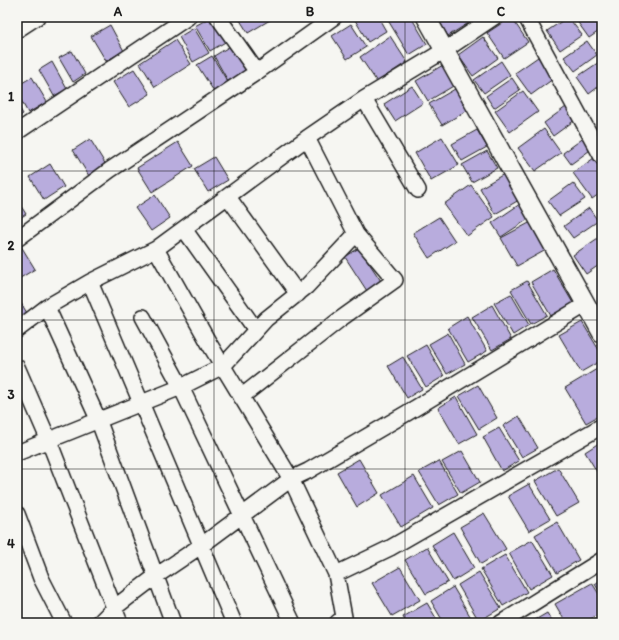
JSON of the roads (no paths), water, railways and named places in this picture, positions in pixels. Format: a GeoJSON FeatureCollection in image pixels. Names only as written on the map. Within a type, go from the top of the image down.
{"type":"FeatureCollection","features":[{"type":"Feature","properties":{"kind":"street"},"geometry":{"type":"LineString","coordinates":[[17,30],[37,17]]}},
{"type":"Feature","properties":{"kind":"street"},"geometry":{"type":"LineString","coordinates":[[17,132],[188,17]]}},
{"type":"Feature","properties":{"kind":"street"},"geometry":{"type":"LineString","coordinates":[[218,17],[257,72]]}},
{"type":"Feature","properties":{"kind":"street"},"geometry":{"type":"LineString","coordinates":[[17,239],[110,170],[257,72],[319,22],[334,17]]}},
{"type":"Feature","properties":{"kind":"street"},"geometry":{"type":"LineString","coordinates":[[426,17],[602,333]]}},
{"type":"Feature","properties":{"kind":"street"},"geometry":{"type":"LineString","coordinates":[[17,330],[47,307],[90,282],[156,249],[307,138],[364,99],[444,50],[494,17]]}},
{"type":"Feature","properties":{"kind":"street"},"geometry":{"type":"LineString","coordinates":[[526,17],[602,157]]}},
{"type":"Feature","properties":{"kind":"street"},"geometry":{"type":"LineString","coordinates":[[364,99],[418,190]]}},
{"type":"Feature","properties":{"kind":"street"},"geometry":{"type":"LineString","coordinates":[[241,397],[339,320],[395,280],[356,234],[307,138]]}},
{"type":"Feature","properties":{"kind":"street"},"geometry":{"type":"LineString","coordinates":[[228,197],[298,294]]}},
{"type":"Feature","properties":{"kind":"street"},"geometry":{"type":"LineString","coordinates":[[184,228],[256,330]]}},
{"type":"Feature","properties":{"kind":"street"},"geometry":{"type":"LineString","coordinates":[[17,453],[140,402],[181,387],[223,366],[266,320],[306,287],[356,234]]}},
{"type":"Feature","properties":{"kind":"street"},"geometry":{"type":"LineString","coordinates":[[156,249],[241,397],[291,479],[336,574],[344,617],[337,623]]}},
{"type":"Feature","properties":{"kind":"street"},"geometry":{"type":"LineString","coordinates":[[90,282],[234,623]]}},
{"type":"Feature","properties":{"kind":"street"},"geometry":{"type":"LineString","coordinates":[[99,623],[114,608],[156,576],[202,545],[291,479],[308,471],[394,421],[586,305]]}},
{"type":"Feature","properties":{"kind":"street"},"geometry":{"type":"LineString","coordinates":[[47,307],[98,420],[173,623]]}},
{"type":"Feature","properties":{"kind":"street"},"geometry":{"type":"LineString","coordinates":[[144,317],[181,387],[293,623]]}},
{"type":"Feature","properties":{"kind":"street"},"geometry":{"type":"LineString","coordinates":[[17,367],[120,623]]}},
{"type":"Feature","properties":{"kind":"street"},"geometry":{"type":"LineString","coordinates":[[336,574],[390,548],[602,426]]}},
{"type":"Feature","properties":{"kind":"street"},"geometry":{"type":"LineString","coordinates":[[17,514],[41,578],[64,623]]}},
{"type":"Feature","properties":{"kind":"street"},"geometry":{"type":"LineString","coordinates":[[501,623],[602,560]]}}]}
